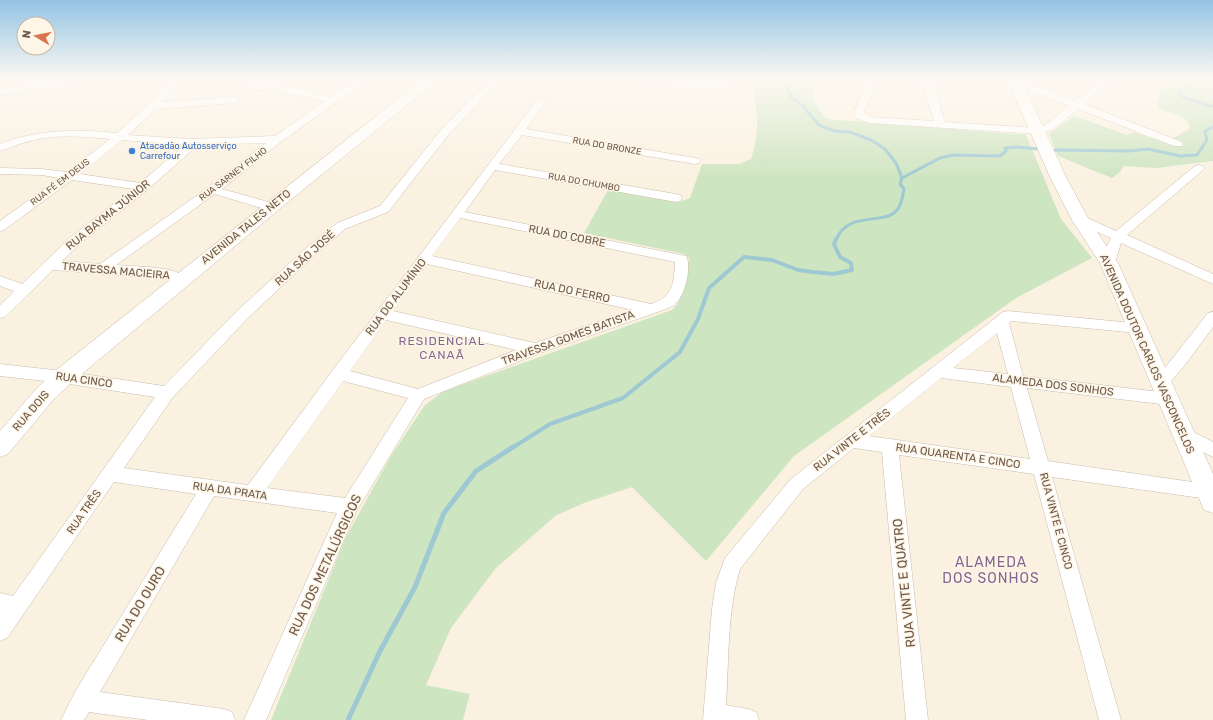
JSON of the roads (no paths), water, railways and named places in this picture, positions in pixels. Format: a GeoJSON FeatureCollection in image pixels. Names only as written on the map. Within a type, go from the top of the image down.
{"type":"FeatureCollection","features":[{"type":"Feature","properties":{"kind":"main road","name":"AVENIDA TALES NETO"},"geometry":{"type":"LineString","coordinates":[[63,377],[270,207],[389,113]]}},
{"type":"Feature","properties":{"kind":"main road","name":"AVENIDA DOUTOR CARLOS VASCONCELOS"},"geometry":{"type":"LineString","coordinates":[[1030,113],[1058,176],[1081,220],[1109,263],[1211,496]]}},
{"type":"Feature","properties":{"kind":"main road","name":"RUA DOIS"},"geometry":{"type":"LineString","coordinates":[[0,447],[45,394],[63,377]]}},
{"type":"Feature","properties":{"kind":"street","name":"RUA FÉ EM DEUS"},"geometry":{"type":"LineString","coordinates":[[0,227],[70,176],[120,137],[147,113]]}},
{"type":"Feature","properties":{"kind":"street","name":"RUA SARNEY FILHO"},"geometry":{"type":"LineString","coordinates":[[102,269],[159,226],[213,190],[278,139],[316,113]]}},
{"type":"Feature","properties":{"kind":"street","name":"RUA SÃO JOSÉ"},"geometry":{"type":"LineString","coordinates":[[167,393],[243,314],[310,252],[342,226],[384,209],[415,168],[445,132],[464,113]]}},
{"type":"Feature","properties":{"kind":"street","name":"RUA DO ALUMÍNIO"},"geometry":{"type":"LineString","coordinates":[[252,494],[382,314],[533,113]]}},
{"type":"Feature","properties":{"kind":"street"},"geometry":{"type":"LineString","coordinates":[[859,113],[860,116],[869,120],[941,126],[1038,131],[1048,128],[1068,113]]}},
{"type":"Feature","properties":{"kind":"street"},"geometry":{"type":"LineString","coordinates":[[937,113],[941,126]]}},
{"type":"Feature","properties":{"kind":"street"},"geometry":{"type":"LineString","coordinates":[[1095,113],[1178,144]]}},
{"type":"Feature","properties":{"kind":"street","name":"RUA DO BRONZE"},"geometry":{"type":"LineString","coordinates":[[518,131],[695,161]]}},
{"type":"Feature","properties":{"kind":"street"},"geometry":{"type":"LineString","coordinates":[[0,148],[20,140],[60,133],[98,134],[195,142],[278,139]]}},
{"type":"Feature","properties":{"kind":"street","name":"RUA BAYMA JÚNIOR"},"geometry":{"type":"LineString","coordinates":[[0,313],[23,289],[77,239],[143,187],[195,142]]}},
{"type":"Feature","properties":{"kind":"street","name":"RUA DO CHUMBO"},"geometry":{"type":"LineString","coordinates":[[492,166],[676,198]]}},
{"type":"Feature","properties":{"kind":"street"},"geometry":{"type":"LineString","coordinates":[[1109,263],[1113,246],[1118,236],[1199,168]]}},
{"type":"Feature","properties":{"kind":"street"},"geometry":{"type":"LineString","coordinates":[[0,171],[42,172],[143,187]]}},
{"type":"Feature","properties":{"kind":"street"},"geometry":{"type":"LineString","coordinates":[[213,190],[270,207]]}},
{"type":"Feature","properties":{"kind":"street","name":"RUA DO COBRE"},"geometry":{"type":"LineString","coordinates":[[457,214],[681,259],[682,263],[676,297],[666,305],[652,309]]}},
{"type":"Feature","properties":{"kind":"street"},"geometry":{"type":"LineString","coordinates":[[1081,220],[1213,279]]}},
{"type":"Feature","properties":{"kind":"street","name":"RUA DO FERRO"},"geometry":{"type":"LineString","coordinates":[[424,259],[652,309]]}},
{"type":"Feature","properties":{"kind":"street","name":"TRAVESSA MACIEIRA"},"geometry":{"type":"LineString","coordinates":[[50,265],[157,272],[172,275],[181,280]]}},
{"type":"Feature","properties":{"kind":"street"},"geometry":{"type":"LineString","coordinates":[[0,281],[23,289]]}},
{"type":"Feature","properties":{"kind":"street","name":"TRAVESSA GOMES BATISTA"},"geometry":{"type":"LineString","coordinates":[[418,395],[534,349],[652,309]]}},
{"type":"Feature","properties":{"kind":"street"},"geometry":{"type":"LineString","coordinates":[[382,314],[534,349]]}},
{"type":"Feature","properties":{"kind":"street","name":"RUA VINTE E TRÊS"},"geometry":{"type":"LineString","coordinates":[[715,717],[722,609],[726,584],[732,564],[797,484],[1008,316],[1138,328]]}},
{"type":"Feature","properties":{"kind":"street"},"geometry":{"type":"LineString","coordinates":[[1165,390],[1180,361],[1213,317]]}},
{"type":"Feature","properties":{"kind":"street","name":"RUA VINTE E CINCO"},"geometry":{"type":"LineString","coordinates":[[1001,322],[1110,720]]}},
{"type":"Feature","properties":{"kind":"street","name":"RUA CINCO"},"geometry":{"type":"LineString","coordinates":[[0,370],[63,377],[167,393]]}},
{"type":"Feature","properties":{"kind":"street","name":"ALAMEDA DOS SONHOS"},"geometry":{"type":"LineString","coordinates":[[938,372],[1017,380],[1165,390]]}},
{"type":"Feature","properties":{"kind":"street"},"geometry":{"type":"LineString","coordinates":[[338,374],[418,395]]}},
{"type":"Feature","properties":{"kind":"street","name":"RUA TRÊS"},"geometry":{"type":"LineString","coordinates":[[0,631],[9,604],[110,474],[167,393]]}},
{"type":"Feature","properties":{"kind":"street","name":"RUA DOS METALÚRGICOS"},"geometry":{"type":"LineString","coordinates":[[255,720],[349,507],[418,395]]}},
{"type":"Feature","properties":{"kind":"street"},"geometry":{"type":"LineString","coordinates":[[1185,435],[1213,450]]}},
{"type":"Feature","properties":{"kind":"street","name":"RUA QUARENTA E CINCO"},"geometry":{"type":"LineString","coordinates":[[851,441],[1041,467],[1211,496]]}},
{"type":"Feature","properties":{"kind":"street","name":"RUA VINTE E QUATRO"},"geometry":{"type":"LineString","coordinates":[[890,446],[918,720]]}},
{"type":"Feature","properties":{"kind":"street","name":"RUA DA PRATA"},"geometry":{"type":"LineString","coordinates":[[110,474],[349,507]]}},
{"type":"Feature","properties":{"kind":"street","name":"RUA DO OURO"},"geometry":{"type":"LineString","coordinates":[[72,720],[208,488]]}},
{"type":"Feature","properties":{"kind":"street"},"geometry":{"type":"LineString","coordinates":[[83,700],[224,720]]}},
{"type":"Feature","properties":{"kind":"street"},"geometry":{"type":"LineString","coordinates":[[715,717],[748,720]]}},
{"type":"Feature","properties":{"kind":"waterway"},"geometry":{"type":"LineString","coordinates":[[809,113],[819,125],[834,131],[850,132],[871,140],[885,149],[896,163],[902,178]]}},
{"type":"Feature","properties":{"kind":"waterway"},"geometry":{"type":"LineString","coordinates":[[1055,150],[1129,151],[1148,149],[1180,156],[1197,155],[1207,140],[1205,131],[1213,127]]}},
{"type":"Feature","properties":{"kind":"waterway"},"geometry":{"type":"LineString","coordinates":[[902,178],[940,158],[953,155],[1000,156],[1006,151],[1005,148],[1017,147],[1038,149]]}},
{"type":"Feature","properties":{"kind":"waterway"},"geometry":{"type":"LineString","coordinates":[[836,240],[842,230],[850,224],[859,221],[886,217],[894,213],[901,203],[904,189],[900,184],[902,178]]}},
{"type":"Feature","properties":{"kind":"waterway"},"geometry":{"type":"LineString","coordinates":[[512,448],[550,424],[623,398],[680,352],[698,319],[709,288],[744,257],[772,260],[798,270],[813,272],[833,274],[852,270],[851,263],[840,257],[834,244],[836,239]]}},
{"type":"Feature","properties":{"kind":"waterway"},"geometry":{"type":"LineString","coordinates":[[348,720],[380,651],[415,587],[444,513],[476,471],[513,447]]}},
{"type":"Feature","properties":{"kind":"place","name":"Atacadão Autosserviço Carrefour"},"geometry":{"type":"Point","coordinates":[132,151]}},
{"type":"Feature","properties":{"kind":"district","name":"RESIDENCIAL CANAÃ"},"geometry":{"type":"Point","coordinates":[442,348]}},
{"type":"Feature","properties":{"kind":"district","name":"ALAMEDA DOS SONHOS"},"geometry":{"type":"Point","coordinates":[991,570]}}]}
